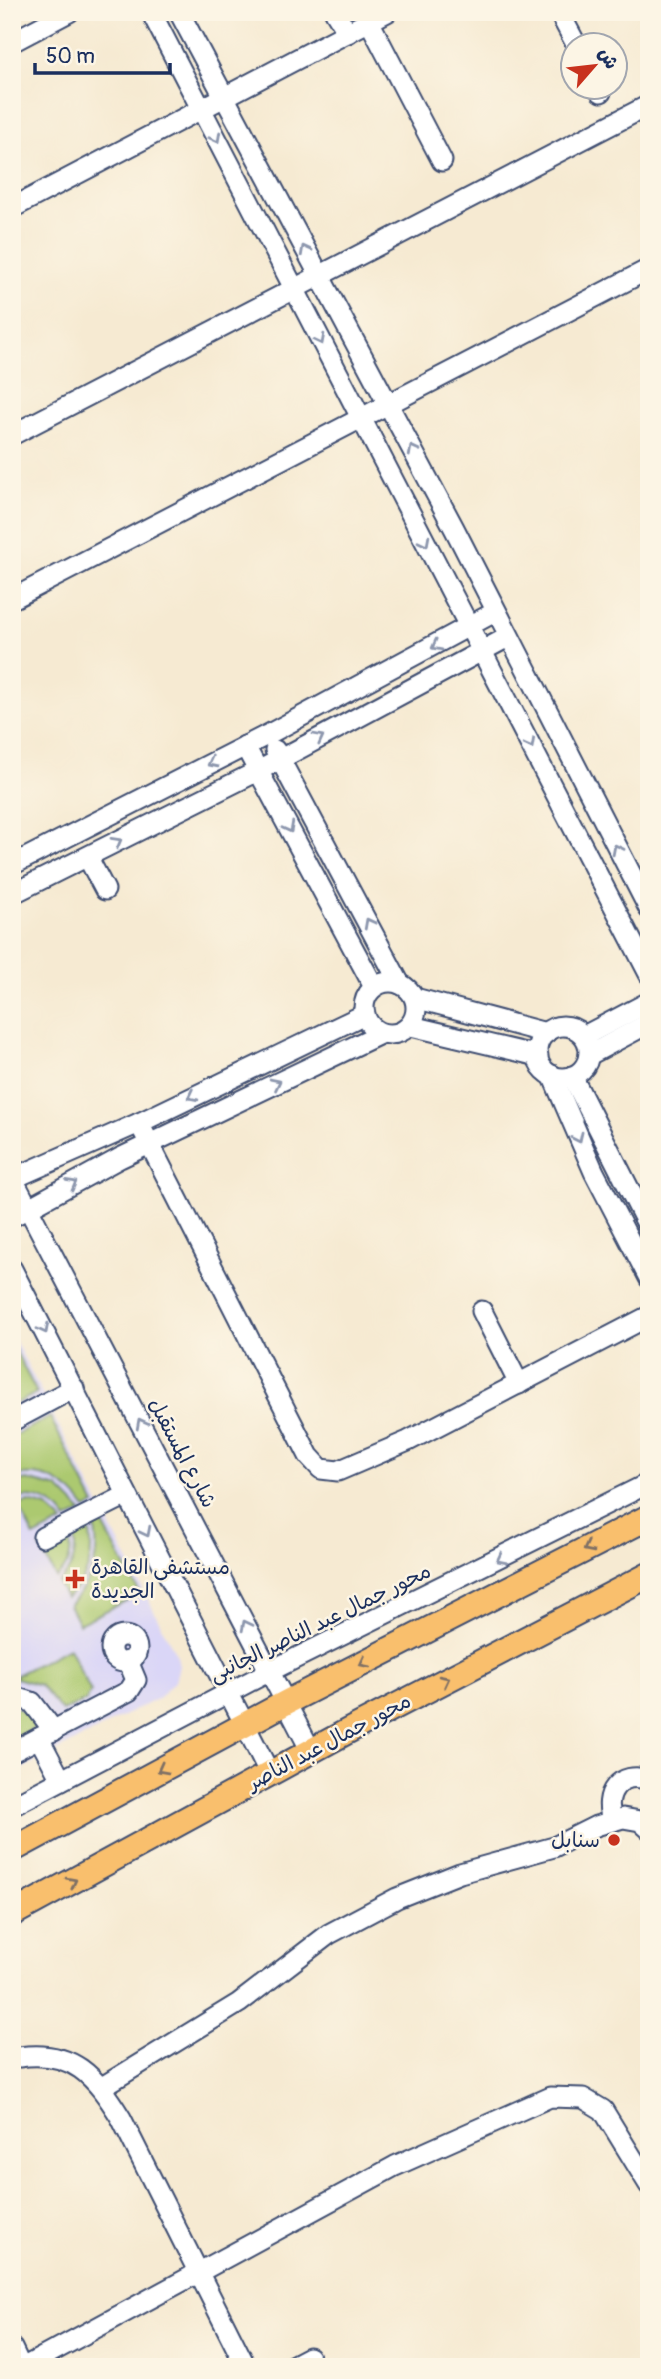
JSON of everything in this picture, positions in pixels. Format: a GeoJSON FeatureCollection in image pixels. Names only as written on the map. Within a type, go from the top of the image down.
{"type":"FeatureCollection","features":[{"type":"Feature","properties":{"kind":"main road"},"geometry":{"type":"LineString","coordinates":[[12,1850],[287,1702],[649,1517]]}},
{"type":"Feature","properties":{"kind":"main road","name":"محور جمال عبد الناصر"},"geometry":{"type":"LineString","coordinates":[[12,1914],[311,1751],[649,1575]]}},
{"type":"Feature","properties":{"kind":"street"},"geometry":{"type":"LineString","coordinates":[[14,36],[69,12]]}},
{"type":"Feature","properties":{"kind":"street"},"geometry":{"type":"LineString","coordinates":[[151,12],[649,974]]}},
{"type":"Feature","properties":{"kind":"street"},"geometry":{"type":"LineString","coordinates":[[179,12],[389,403],[649,909]]}},
{"type":"Feature","properties":{"kind":"street"},"geometry":{"type":"LineString","coordinates":[[335,12],[348,33]]}},
{"type":"Feature","properties":{"kind":"street"},"geometry":{"type":"LineString","coordinates":[[559,12],[570,32]]}},
{"type":"Feature","properties":{"kind":"street"},"geometry":{"type":"LineString","coordinates":[[12,208],[378,17],[442,161]]}},
{"type":"Feature","properties":{"kind":"street"},"geometry":{"type":"LineString","coordinates":[[12,435],[649,105]]}},
{"type":"Feature","properties":{"kind":"street"},"geometry":{"type":"LineString","coordinates":[[12,598],[649,269]]}},
{"type":"Feature","properties":{"kind":"street"},"geometry":{"type":"LineString","coordinates":[[495,612],[267,735],[13,864],[19,890],[88,858],[258,771],[508,637]]}},
{"type":"Feature","properties":{"kind":"street"},"geometry":{"type":"LineString","coordinates":[[267,735],[400,984],[415,998],[546,1033],[565,1026],[586,1046]]}},
{"type":"Feature","properties":{"kind":"street"},"geometry":{"type":"LineString","coordinates":[[245,746],[374,988]]}},
{"type":"Feature","properties":{"kind":"street"},"geometry":{"type":"LineString","coordinates":[[88,858],[105,890]]}},
{"type":"Feature","properties":{"kind":"street"},"geometry":{"type":"LineString","coordinates":[[400,984],[384,983],[374,988],[367,997],[365,1014],[371,1026],[382,1033],[397,1034],[411,1026],[417,1012],[415,998]]}},
{"type":"Feature","properties":{"kind":"street"},"geometry":{"type":"LineString","coordinates":[[546,1033],[539,1044],[538,1056],[545,1071],[552,1075],[572,1076],[584,1068],[586,1046],[649,1002]]}},
{"type":"Feature","properties":{"kind":"street"},"geometry":{"type":"LineString","coordinates":[[12,1178],[139,1123],[365,1014]]}},
{"type":"Feature","properties":{"kind":"street"},"geometry":{"type":"LineString","coordinates":[[586,1046],[649,1023]]}},
{"type":"Feature","properties":{"kind":"street"},"geometry":{"type":"LineString","coordinates":[[411,1026],[538,1056]]}},
{"type":"Feature","properties":{"kind":"street"},"geometry":{"type":"LineString","coordinates":[[20,1213],[148,1144],[382,1033]]}},
{"type":"Feature","properties":{"kind":"street"},"geometry":{"type":"LineString","coordinates":[[552,1075],[594,1172],[649,1278]]}},
{"type":"Feature","properties":{"kind":"street"},"geometry":{"type":"LineString","coordinates":[[572,1076],[649,1228]]}},
{"type":"Feature","properties":{"kind":"street"},"geometry":{"type":"LineString","coordinates":[[139,1123],[309,1456],[321,1469],[338,1471],[359,1462],[519,1384],[649,1315]]}},
{"type":"Feature","properties":{"kind":"street","name":"شارع المستقبل"},"geometry":{"type":"LineString","coordinates":[[12,1178],[20,1213],[287,1702],[311,1751]]}},
{"type":"Feature","properties":{"kind":"street"},"geometry":{"type":"LineString","coordinates":[[12,1269],[247,1724],[270,1774]]}},
{"type":"Feature","properties":{"kind":"street"},"geometry":{"type":"LineString","coordinates":[[482,1311],[519,1384]]}},
{"type":"Feature","properties":{"kind":"street"},"geometry":{"type":"LineString","coordinates":[[12,1421],[74,1388]]}},
{"type":"Feature","properties":{"kind":"street","name":"محور جمال عبد الناصر الجانبى"},"geometry":{"type":"LineString","coordinates":[[12,1806],[270,1671],[649,1483]]}},
{"type":"Feature","properties":{"kind":"street"},"geometry":{"type":"LineString","coordinates":[[43,1537],[127,1495]]}},
{"type":"Feature","properties":{"kind":"street"},"geometry":{"type":"LineString","coordinates":[[12,1752],[130,1691],[136,1679],[128,1661]]}},
{"type":"Feature","properties":{"kind":"street"},"geometry":{"type":"LineString","coordinates":[[12,1696],[32,1702],[47,1735],[61,1780]]}},
{"type":"Feature","properties":{"kind":"street"},"geometry":{"type":"LineString","coordinates":[[613,1821],[608,1810],[608,1797],[614,1787],[623,1779],[635,1777],[649,1780]]}},
{"type":"Feature","properties":{"kind":"street"},"geometry":{"type":"LineString","coordinates":[[102,2087],[239,2003],[340,1928],[435,1882],[554,1847],[613,1821],[632,1818],[649,1829]]}},
{"type":"Feature","properties":{"kind":"street"},"geometry":{"type":"LineString","coordinates":[[19,2057],[46,2055],[71,2062],[102,2087],[121,2118],[246,2367]]}},
{"type":"Feature","properties":{"kind":"street"},"geometry":{"type":"LineString","coordinates":[[12,2348],[23,2367],[199,2275],[395,2166],[550,2097],[583,2098],[603,2110],[649,2185]]}},
{"type":"Feature","properties":{"kind":"street"},"geometry":{"type":"LineString","coordinates":[[290,2367],[309,2357]]}},
{"type":"Feature","properties":{"kind":"shaded area","name":"مستشفى القاهرة الجديدة"},"geometry":{"type":"Polygon","coordinates":[[[12,1335],[177,1656],[179,1666],[175,1681],[158,1698],[12,1774],[12,1335]]]}},
{"type":"Feature","properties":{"kind":"green space"},"geometry":{"type":"Polygon","coordinates":[[[12,1344],[37,1393],[13,1405],[12,1403],[12,1344]]]}},
{"type":"Feature","properties":{"kind":"green space"},"geometry":{"type":"Polygon","coordinates":[[[50,1417],[95,1505],[86,1509],[72,1492],[45,1477],[12,1477],[12,1436],[50,1417]]]}},
{"type":"Feature","properties":{"kind":"green space"},"geometry":{"type":"Polygon","coordinates":[[[27,1480],[58,1488],[82,1512],[67,1520],[57,1508],[45,1501],[16,1498],[12,1483],[27,1480]]]}},
{"type":"Feature","properties":{"kind":"green space"},"geometry":{"type":"Polygon","coordinates":[[[29,1502],[47,1507],[63,1522],[34,1537],[18,1505],[29,1502]]]}},
{"type":"Feature","properties":{"kind":"green space"},"geometry":{"type":"Polygon","coordinates":[[[99,1517],[140,1594],[79,1624],[69,1605],[85,1586],[94,1566],[97,1545],[93,1521],[99,1517]]]}},
{"type":"Feature","properties":{"kind":"green space"},"geometry":{"type":"Polygon","coordinates":[[[88,1522],[91,1543],[89,1564],[81,1582],[66,1598],[58,1583],[68,1572],[74,1559],[72,1530],[88,1522]]]}},
{"type":"Feature","properties":{"kind":"green space"},"geometry":{"type":"Polygon","coordinates":[[[67,1532],[69,1557],[65,1568],[56,1578],[40,1547],[67,1532]]]}},
{"type":"Feature","properties":{"kind":"green space"},"geometry":{"type":"Polygon","coordinates":[[[69,1648],[91,1692],[86,1701],[62,1711],[40,1685],[12,1677],[69,1648]]]}},
{"type":"Feature","properties":{"kind":"green space"},"geometry":{"type":"Polygon","coordinates":[[[12,1706],[29,1713],[35,1723],[34,1729],[12,1740],[12,1706]]]}},
{"type":"Feature","properties":{"kind":"place","name":"مستشفى القاهرة الجديدة"},"geometry":{"type":"Point","coordinates":[75,1579]}},
{"type":"Feature","properties":{"kind":"place","name":"سنابل"},"geometry":{"type":"Point","coordinates":[614,1840]}}]}
